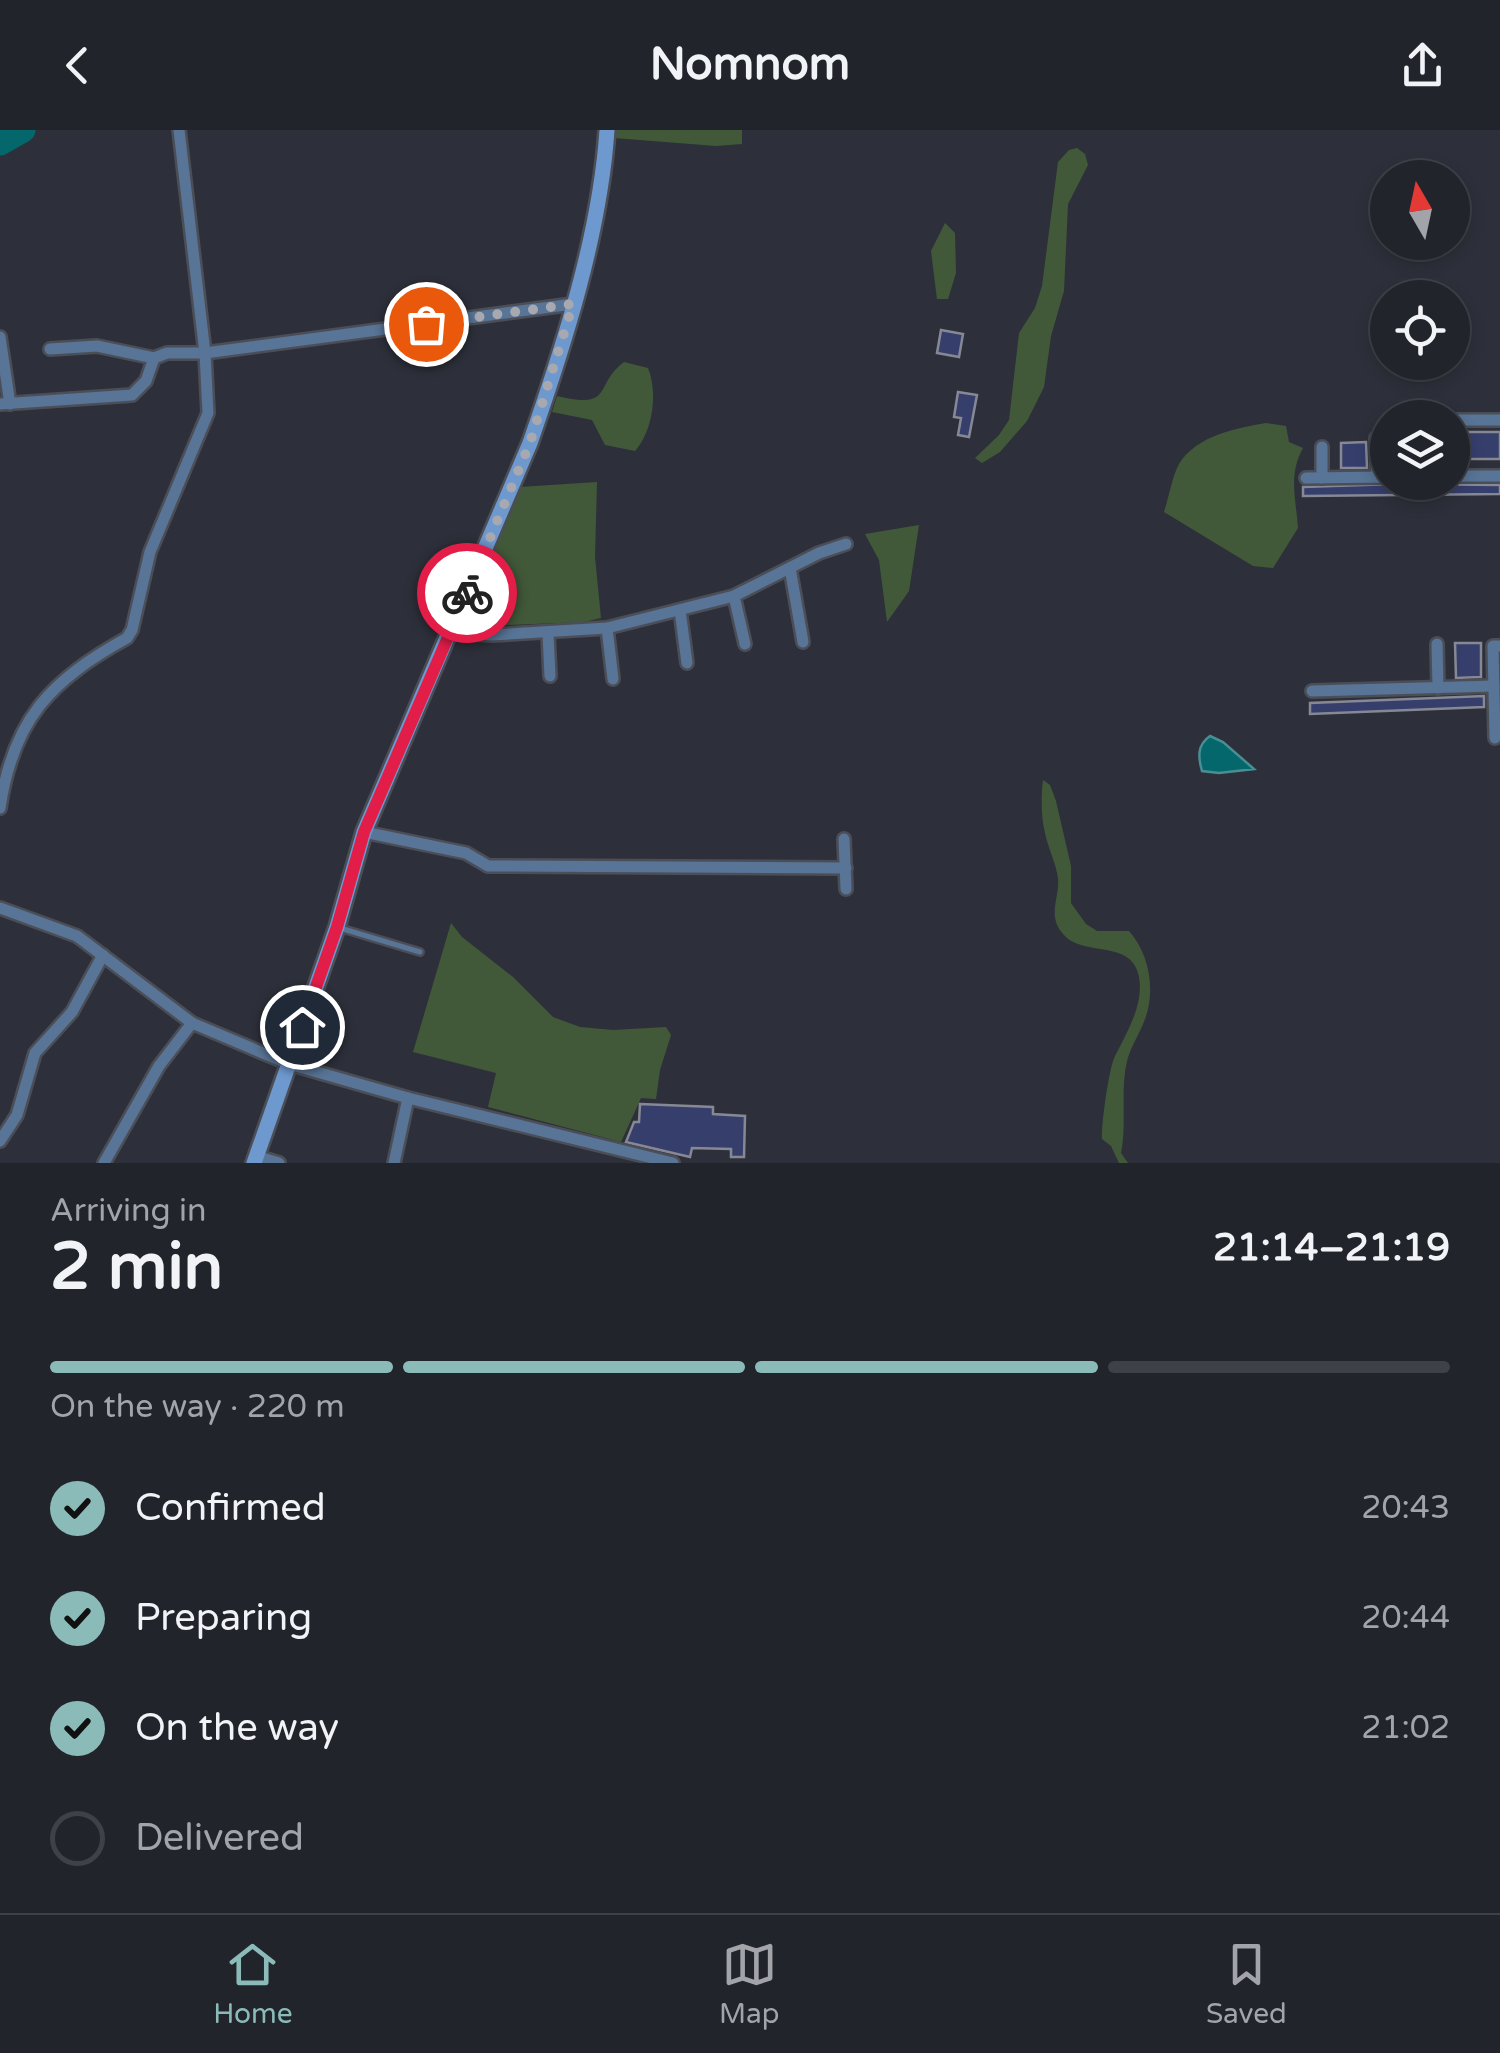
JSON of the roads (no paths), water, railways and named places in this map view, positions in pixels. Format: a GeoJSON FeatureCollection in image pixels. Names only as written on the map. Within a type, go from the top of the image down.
{"type":"FeatureCollection","features":[{"type":"Feature","properties":{"kind":"street"},"geometry":{"type":"LineString","coordinates":[[0,808],[18,738],[41,702],[74,670],[127,638],[132,630],[150,552],[208,413],[205,354],[179,130]]}},
{"type":"Feature","properties":{"kind":"street"},"geometry":{"type":"LineString","coordinates":[[279,1163],[255,1159],[337,927],[364,832],[530,443],[573,304],[594,217],[607,130]]}},
{"type":"Feature","properties":{"kind":"street"},"geometry":{"type":"LineString","coordinates":[[50,349],[96,346],[154,358],[166,353],[205,354],[573,304]]}},
{"type":"Feature","properties":{"kind":"street"},"geometry":{"type":"LineString","coordinates":[[0,337],[5,404],[132,395],[146,381],[154,358]]}},
{"type":"Feature","properties":{"kind":"street"},"geometry":{"type":"LineString","coordinates":[[1470,420],[1500,420]]}},
{"type":"Feature","properties":{"kind":"street"},"geometry":{"type":"LineString","coordinates":[[1322,447],[1322,478]]}},
{"type":"Feature","properties":{"kind":"street"},"geometry":{"type":"LineString","coordinates":[[1470,476],[1500,476]]}},
{"type":"Feature","properties":{"kind":"street"},"geometry":{"type":"LineString","coordinates":[[1306,478],[1370,477]]}},
{"type":"Feature","properties":{"kind":"street"},"geometry":{"type":"LineString","coordinates":[[450,632],[548,634],[606,628],[734,596],[846,544]]}},
{"type":"Feature","properties":{"kind":"street"},"geometry":{"type":"LineString","coordinates":[[790,568],[803,642]]}},
{"type":"Feature","properties":{"kind":"street"},"geometry":{"type":"LineString","coordinates":[[734,596],[745,644]]}},
{"type":"Feature","properties":{"kind":"street"},"geometry":{"type":"LineString","coordinates":[[680,610],[687,662]]}},
{"type":"Feature","properties":{"kind":"street"},"geometry":{"type":"LineString","coordinates":[[606,628],[613,680]]}},
{"type":"Feature","properties":{"kind":"street"},"geometry":{"type":"LineString","coordinates":[[548,634],[550,676]]}},
{"type":"Feature","properties":{"kind":"street"},"geometry":{"type":"LineString","coordinates":[[1438,644],[1438,688]]}},
{"type":"Feature","properties":{"kind":"street"},"geometry":{"type":"LineString","coordinates":[[1495,738],[1493,646],[1500,646]]}},
{"type":"Feature","properties":{"kind":"street"},"geometry":{"type":"LineString","coordinates":[[1312,691],[1494,686]]}},
{"type":"Feature","properties":{"kind":"street"},"geometry":{"type":"LineString","coordinates":[[364,832],[466,853],[488,866],[846,868]]}},
{"type":"Feature","properties":{"kind":"street"},"geometry":{"type":"LineString","coordinates":[[844,838],[846,889]]}},
{"type":"Feature","properties":{"kind":"street"},"geometry":{"type":"LineString","coordinates":[[0,908],[78,936],[192,1023],[289,1064],[408,1098],[673,1163]]}},
{"type":"Feature","properties":{"kind":"street"},"geometry":{"type":"LineString","coordinates":[[0,1141],[17,1114],[32,1058],[72,1012],[103,955]]}},
{"type":"Feature","properties":{"kind":"street"},"geometry":{"type":"LineString","coordinates":[[104,1163],[159,1066],[192,1023]]}},
{"type":"Feature","properties":{"kind":"street"},"geometry":{"type":"LineString","coordinates":[[394,1163],[408,1098]]}},
{"type":"Feature","properties":{"kind":"lane"},"geometry":{"type":"LineString","coordinates":[[337,927],[420,952]]}},
{"type":"Feature","properties":{"kind":"water"},"geometry":{"type":"Polygon","coordinates":[[[1210,736],[1254,769],[1202,771],[1200,752],[1210,736]]]}},
{"type":"Feature","properties":{"kind":"waterway"},"geometry":{"type":"LineString","coordinates":[[0,143],[23,130]]}}]}
